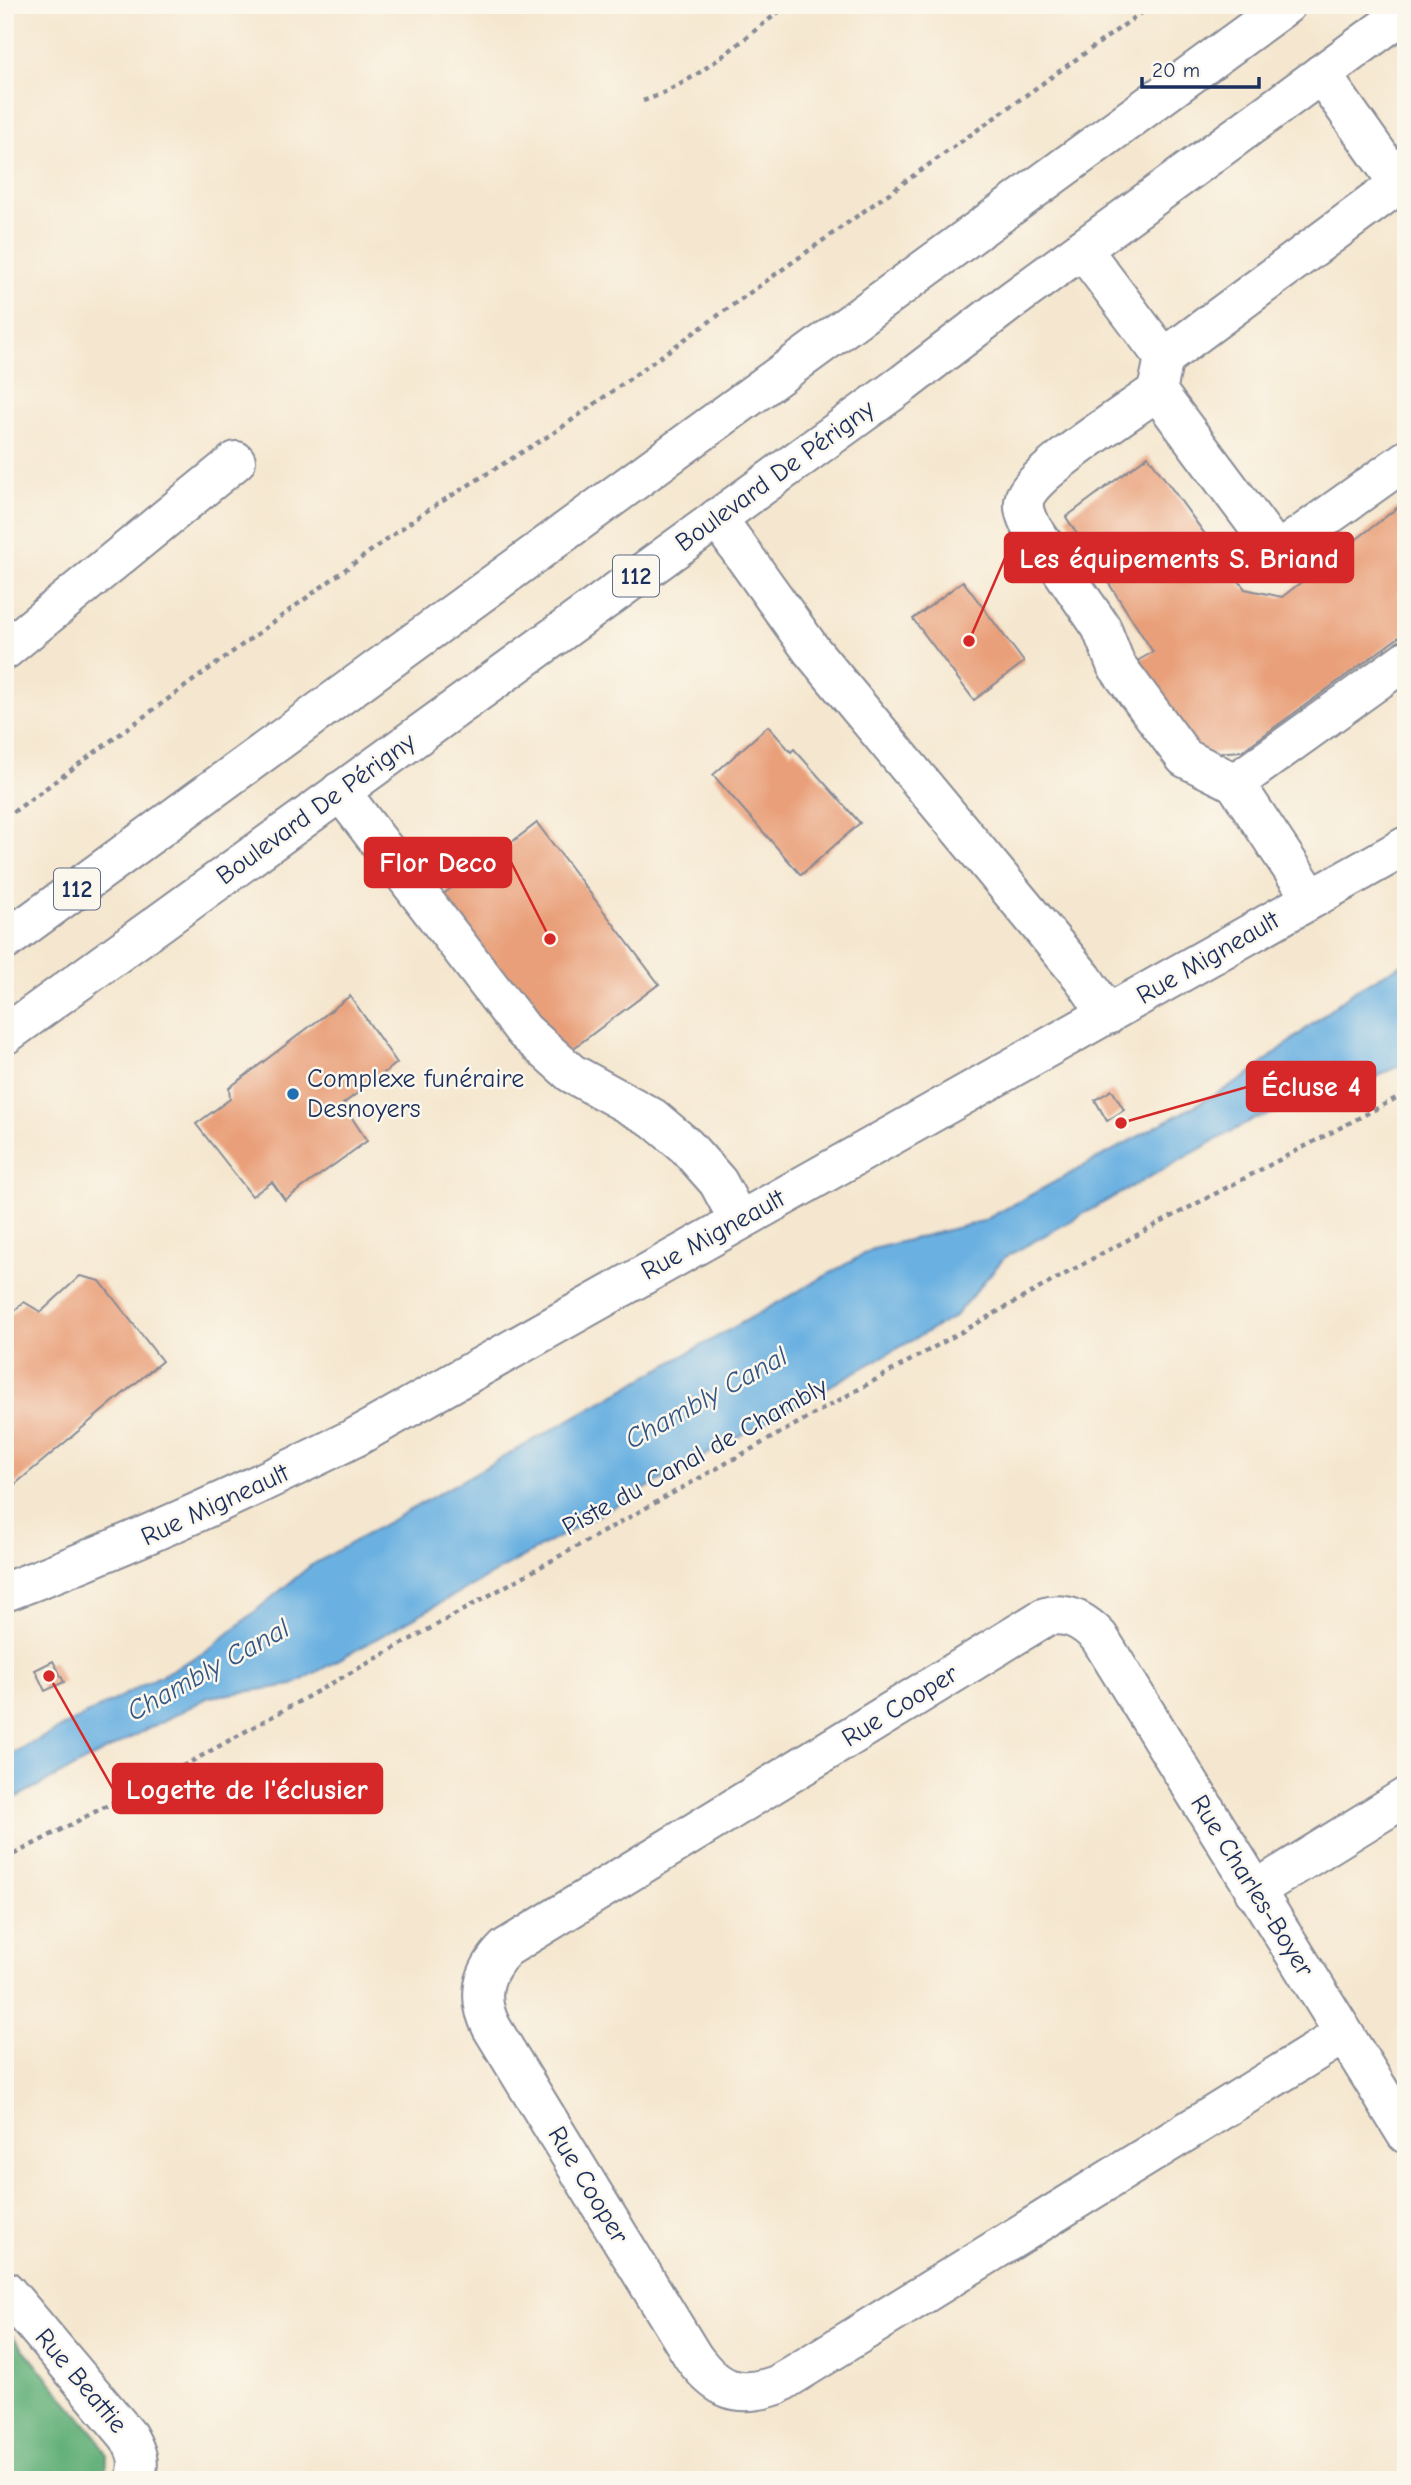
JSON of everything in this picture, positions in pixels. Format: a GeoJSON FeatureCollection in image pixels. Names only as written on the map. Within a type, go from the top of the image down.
{"type":"FeatureCollection","features":[{"type":"Feature","properties":{"kind":"street","name":"112"},"geometry":{"type":"LineString","coordinates":[[5,941],[1286,5]]}},
{"type":"Feature","properties":{"kind":"street","name":"Boulevard De Périgny"},"geometry":{"type":"LineString","coordinates":[[5,1035],[717,519],[1406,12]]}},
{"type":"Feature","properties":{"kind":"street"},"geometry":{"type":"LineString","coordinates":[[1312,899],[1235,783],[1185,758],[1116,665],[1101,627],[1029,523],[1024,510],[1025,499],[1042,476],[1161,375],[1403,186],[1321,74]]}},
{"type":"Feature","properties":{"kind":"street"},"geometry":{"type":"LineString","coordinates":[[1082,249],[1277,552],[1406,460]]}},
{"type":"Feature","properties":{"kind":"street"},"geometry":{"type":"LineString","coordinates":[[5,650],[236,461]]}},
{"type":"Feature","properties":{"kind":"street"},"geometry":{"type":"LineString","coordinates":[[717,519],[812,651],[1083,978],[1108,1015]]}},
{"type":"Feature","properties":{"kind":"street"},"geometry":{"type":"LineString","coordinates":[[1235,783],[1406,660]]}},
{"type":"Feature","properties":{"kind":"street"},"geometry":{"type":"LineString","coordinates":[[340,792],[524,1031],[572,1073],[653,1118],[686,1146],[718,1182],[739,1221]]}},
{"type":"Feature","properties":{"kind":"street","name":"Rue Migneault"},"geometry":{"type":"LineString","coordinates":[[5,1592],[112,1552],[205,1511],[356,1437],[1406,846]]}},
{"type":"Feature","properties":{"kind":"street","name":"Rue Cooper"},"geometry":{"type":"LineString","coordinates":[[1099,1637],[1074,1618],[1055,1614],[1045,1617],[506,1948],[489,1968],[482,1989],[485,2015],[693,2357],[702,2370],[726,2388],[757,2392],[777,2385],[1344,2034]]}},
{"type":"Feature","properties":{"kind":"street","name":"Rue Charles-Boyer"},"geometry":{"type":"LineString","coordinates":[[1099,1637],[1406,2134]]}},
{"type":"Feature","properties":{"kind":"street"},"geometry":{"type":"LineString","coordinates":[[1254,1891],[1406,1797]]}},
{"type":"Feature","properties":{"kind":"street","name":"Rue Beattie"},"geometry":{"type":"LineString","coordinates":[[5,2290],[128,2436],[136,2450],[139,2466],[135,2480]]}},
{"type":"Feature","properties":{"kind":"path"},"geometry":{"type":"LineString","coordinates":[[643,101],[667,93],[699,72],[788,5]]}},
{"type":"Feature","properties":{"kind":"path"},"geometry":{"type":"LineString","coordinates":[[5,818],[420,515],[558,430],[1152,5]]}},
{"type":"Feature","properties":{"kind":"path","name":"Piste du Canal de Chambly"},"geometry":{"type":"LineString","coordinates":[[5,1859],[196,1759],[1101,1254],[1406,1093]]}},
{"type":"Feature","properties":{"kind":"green space"},"geometry":{"type":"Polygon","coordinates":[[[5,2327],[98,2438],[107,2455],[106,2480],[5,2480],[5,2327]]]}},
{"type":"Feature","properties":{"kind":"water","name":"Chambly Canal"},"geometry":{"type":"Polygon","coordinates":[[[1406,962],[1406,1062],[1354,1089],[1254,1119],[1004,1258],[954,1317],[293,1685],[209,1697],[5,1803],[5,1757],[206,1652],[310,1566],[873,1249],[983,1221],[1218,1093],[1243,1079],[1355,990],[1406,962]]]}},
{"type":"Feature","properties":{"kind":"building"},"geometry":{"type":"Polygon","coordinates":[[[1148,456],[1245,589],[1282,597],[1406,501],[1406,632],[1242,751],[1199,754],[1130,665],[1153,652],[1066,517],[1148,456]]]}},
{"type":"Feature","properties":{"kind":"building"},"geometry":{"type":"Polygon","coordinates":[[[963,581],[1024,662],[974,700],[913,619],[963,581]]]}},
{"type":"Feature","properties":{"kind":"building"},"geometry":{"type":"Polygon","coordinates":[[[768,726],[791,752],[794,749],[860,823],[801,875],[713,775],[768,726]]]}},
{"type":"Feature","properties":{"kind":"building"},"geometry":{"type":"Polygon","coordinates":[[[537,823],[659,984],[563,1056],[442,895],[537,823]]]}},
{"type":"Feature","properties":{"kind":"building","name":"Complexe funéraire Desnoyers"},"geometry":{"type":"Polygon","coordinates":[[[350,996],[397,1063],[343,1104],[367,1141],[285,1200],[272,1182],[252,1196],[196,1124],[230,1099],[229,1088],[350,996]]]}},
{"type":"Feature","properties":{"kind":"building"},"geometry":{"type":"Polygon","coordinates":[[[1112,1090],[1124,1110],[1107,1121],[1095,1100],[1112,1090]]]}},
{"type":"Feature","properties":{"kind":"building"},"geometry":{"type":"Polygon","coordinates":[[[80,1276],[100,1281],[162,1361],[7,1491],[5,1319],[24,1302],[41,1312],[80,1276]]]}},
{"type":"Feature","properties":{"kind":"building"},"geometry":{"type":"Polygon","coordinates":[[[53,1661],[64,1682],[45,1691],[35,1670],[53,1661]]]}},
{"type":"Feature","properties":{"kind":"place","name":"Les équipements S. Briand"},"geometry":{"type":"Point","coordinates":[969,641]}},
{"type":"Feature","properties":{"kind":"place","name":"Flor Deco"},"geometry":{"type":"Point","coordinates":[550,939]}},
{"type":"Feature","properties":{"kind":"place","name":"Complexe funéraire Desnoyers"},"geometry":{"type":"Point","coordinates":[293,1094]}},
{"type":"Feature","properties":{"kind":"place","name":"Écluse 4"},"geometry":{"type":"Point","coordinates":[1121,1123]}},
{"type":"Feature","properties":{"kind":"place","name":"Logette de l'éclusier"},"geometry":{"type":"Point","coordinates":[49,1676]}}]}
